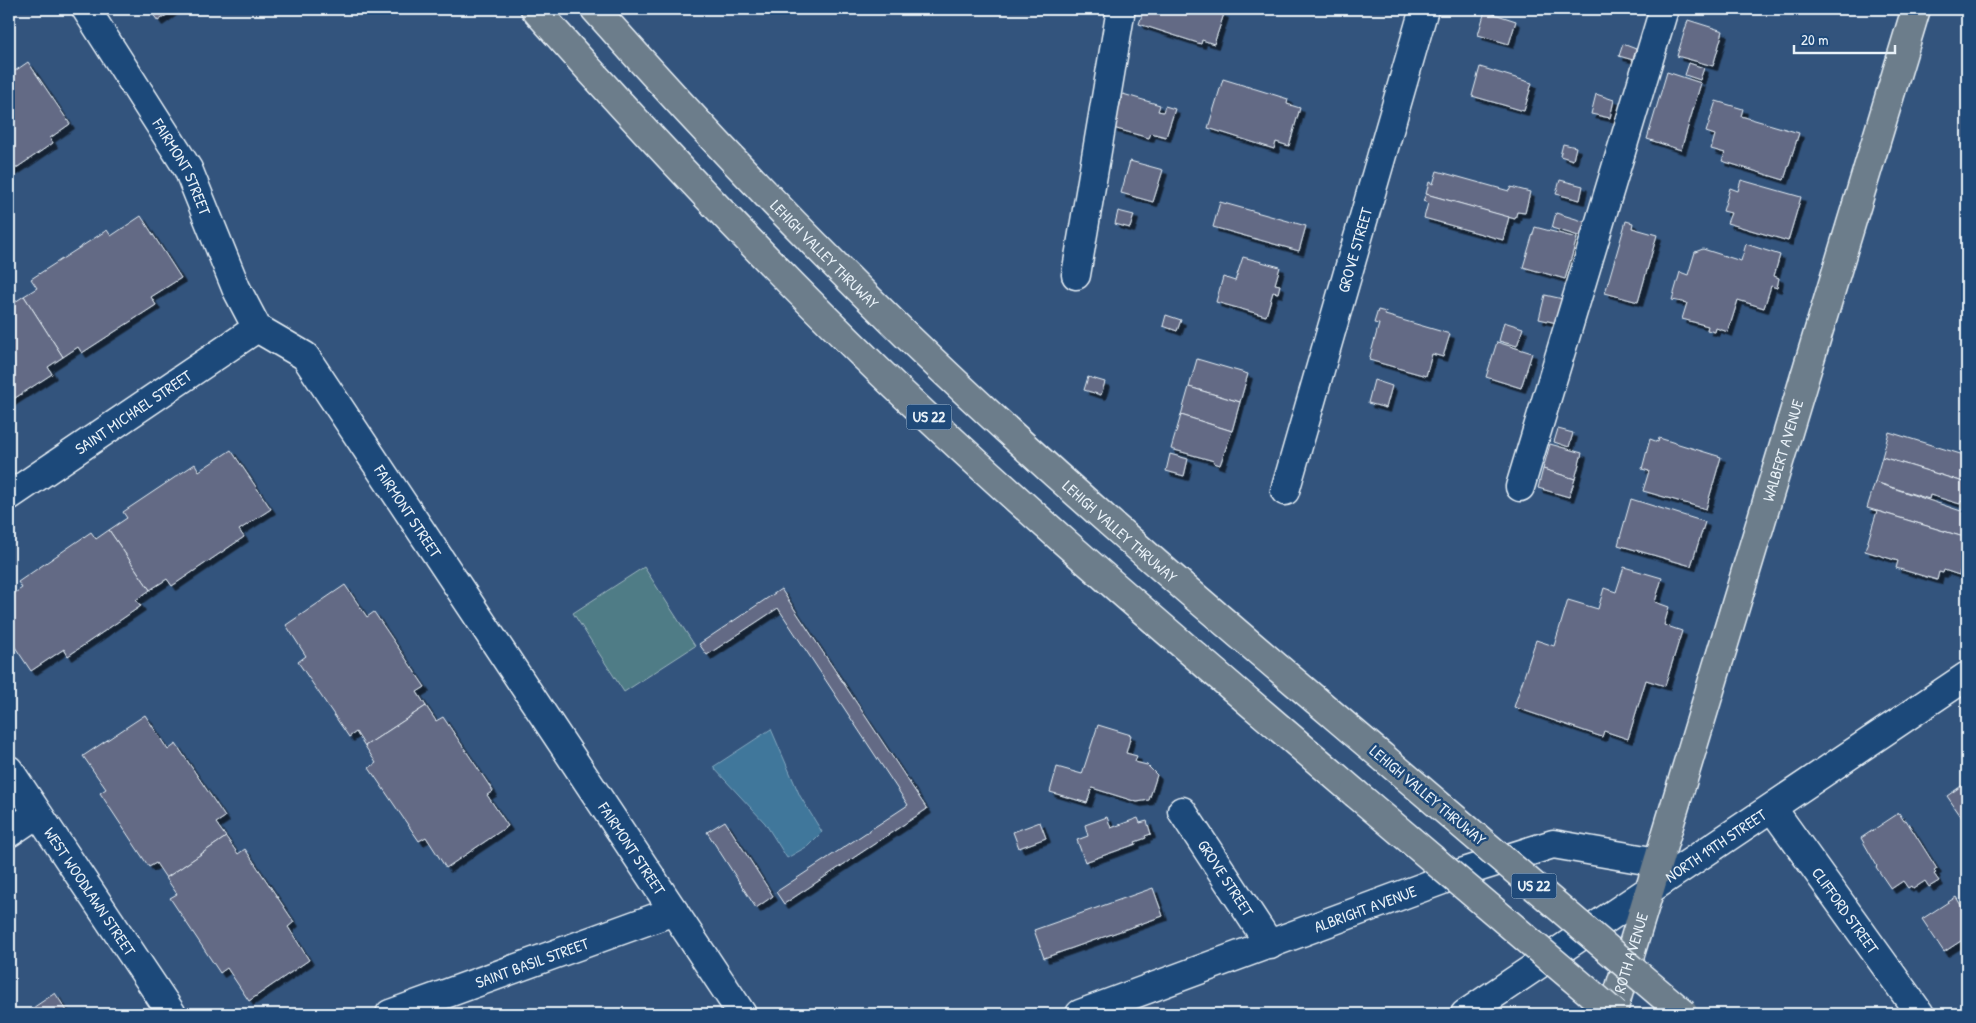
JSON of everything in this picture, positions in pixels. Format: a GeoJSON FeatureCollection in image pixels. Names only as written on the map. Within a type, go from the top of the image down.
{"type":"FeatureCollection","features":[{"type":"Feature","properties":{"kind":"main road","name":"US 22"},"geometry":{"type":"LineString","coordinates":[[535,9],[619,104],[747,239],[878,370],[1063,540],[1164,629],[1614,1014]]}},
{"type":"Feature","properties":{"kind":"main road","name":"LEHIGH VALLEY THRUWAY"},"geometry":{"type":"LineString","coordinates":[[595,9],[652,74],[772,201],[909,338],[1043,463],[1162,569],[1684,1014]]}},
{"type":"Feature","properties":{"kind":"main road","name":"WALBERT AVENUE"},"geometry":{"type":"LineString","coordinates":[[1648,892],[1916,9]]}},
{"type":"Feature","properties":{"kind":"main road","name":"ROTH AVENUE"},"geometry":{"type":"LineString","coordinates":[[1614,1014],[1648,892]]}},
{"type":"Feature","properties":{"kind":"street","name":"FAIRMONT STREET"},"geometry":{"type":"LineString","coordinates":[[86,9],[188,169],[236,288],[257,328],[305,356],[742,1014]]}},
{"type":"Feature","properties":{"kind":"street"},"geometry":{"type":"LineString","coordinates":[[1076,275],[1121,9]]}},
{"type":"Feature","properties":{"kind":"street","name":"GROVE STREET"},"geometry":{"type":"LineString","coordinates":[[1285,491],[1424,9]]}},
{"type":"Feature","properties":{"kind":"street"},"geometry":{"type":"LineString","coordinates":[[1520,487],[1664,9]]}},
{"type":"Feature","properties":{"kind":"street","name":"SAINT MICHAEL STREET"},"geometry":{"type":"LineString","coordinates":[[9,496],[257,328]]}},
{"type":"Feature","properties":{"kind":"street","name":"NORTH 19TH STREET"},"geometry":{"type":"LineString","coordinates":[[1466,1014],[1967,676]]}},
{"type":"Feature","properties":{"kind":"street","name":"WEST WOODLAWN STREET"},"geometry":{"type":"LineString","coordinates":[[9,770],[172,1014]]}},
{"type":"Feature","properties":{"kind":"street","name":"CLIFFORD STREET"},"geometry":{"type":"LineString","coordinates":[[1772,808],[1920,1014]]}},
{"type":"Feature","properties":{"kind":"street","name":"GROVE STREET"},"geometry":{"type":"LineString","coordinates":[[1182,811],[1270,945]]}},
{"type":"Feature","properties":{"kind":"street"},"geometry":{"type":"LineString","coordinates":[[9,833],[37,814]]}},
{"type":"Feature","properties":{"kind":"street","name":"ALBRIGHT AVENUE"},"geometry":{"type":"LineString","coordinates":[[1080,1014],[1464,872],[1553,844],[1658,862]]}},
{"type":"Feature","properties":{"kind":"street","name":"SAINT BASIL STREET"},"geometry":{"type":"LineString","coordinates":[[390,1014],[674,912]]}},
{"type":"Feature","properties":{"kind":"green space"},"geometry":{"type":"Polygon","coordinates":[[[644,567],[695,646],[624,692],[573,613],[644,567]]]}},
{"type":"Feature","properties":{"kind":"water"},"geometry":{"type":"Polygon","coordinates":[[[771,729],[800,796],[822,832],[808,846],[787,858],[765,823],[713,767],[771,729]]]}},
{"type":"Feature","properties":{"kind":"building"},"geometry":{"type":"Polygon","coordinates":[[[149,9],[175,9],[158,21],[149,9]]]}},
{"type":"Feature","properties":{"kind":"building"},"geometry":{"type":"Polygon","coordinates":[[[1144,9],[1212,9],[1224,14],[1214,44],[1202,40],[1201,44],[1139,24],[1144,9]]]}},
{"type":"Feature","properties":{"kind":"building"},"geometry":{"type":"Polygon","coordinates":[[[1485,11],[1516,21],[1509,44],[1478,35],[1485,11]]]}},
{"type":"Feature","properties":{"kind":"building"},"geometry":{"type":"Polygon","coordinates":[[[1688,20],[1723,31],[1713,66],[1677,56],[1688,20]]]}},
{"type":"Feature","properties":{"kind":"building"},"geometry":{"type":"Polygon","coordinates":[[[1623,44],[1636,49],[1633,60],[1619,56],[1623,44]]]}},
{"type":"Feature","properties":{"kind":"building"},"geometry":{"type":"Polygon","coordinates":[[[28,62],[70,124],[50,138],[53,143],[9,173],[9,75],[28,62]]]}},
{"type":"Feature","properties":{"kind":"building"},"geometry":{"type":"Polygon","coordinates":[[[1689,63],[1704,68],[1700,80],[1685,75],[1689,63]]]}},
{"type":"Feature","properties":{"kind":"building"},"geometry":{"type":"Polygon","coordinates":[[[1480,67],[1532,83],[1524,111],[1472,96],[1480,67]]]}},
{"type":"Feature","properties":{"kind":"building"},"geometry":{"type":"Polygon","coordinates":[[[1667,72],[1701,83],[1681,150],[1647,139],[1667,72]]]}},
{"type":"Feature","properties":{"kind":"building"},"geometry":{"type":"Polygon","coordinates":[[[1223,79],[1288,99],[1287,104],[1300,108],[1289,146],[1276,142],[1274,149],[1208,128],[1223,79]]]}},
{"type":"Feature","properties":{"kind":"building"},"geometry":{"type":"Polygon","coordinates":[[[1123,94],[1160,105],[1158,111],[1163,112],[1165,106],[1175,109],[1166,137],[1151,133],[1149,138],[1113,128],[1123,94]]]}},
{"type":"Feature","properties":{"kind":"building"},"geometry":{"type":"Polygon","coordinates":[[[1596,94],[1614,100],[1610,118],[1591,114],[1596,94]]]}},
{"type":"Feature","properties":{"kind":"building"},"geometry":{"type":"Polygon","coordinates":[[[1716,101],[1743,109],[1741,116],[1799,133],[1784,180],[1722,161],[1725,153],[1711,149],[1715,135],[1706,132],[1716,101]]]}},
{"type":"Feature","properties":{"kind":"building"},"geometry":{"type":"Polygon","coordinates":[[[1563,144],[1576,147],[1573,160],[1560,156],[1563,144]]]}},
{"type":"Feature","properties":{"kind":"building"},"geometry":{"type":"Polygon","coordinates":[[[1130,161],[1163,170],[1153,202],[1121,193],[1130,161]]]}},
{"type":"Feature","properties":{"kind":"building"},"geometry":{"type":"Polygon","coordinates":[[[1437,171],[1509,191],[1511,187],[1530,192],[1525,213],[1517,212],[1515,219],[1426,194],[1429,182],[1433,184],[1437,171]]]}},
{"type":"Feature","properties":{"kind":"building"},"geometry":{"type":"Polygon","coordinates":[[[1560,180],[1583,186],[1580,200],[1556,194],[1560,180]]]}},
{"type":"Feature","properties":{"kind":"building"},"geometry":{"type":"Polygon","coordinates":[[[1741,180],[1801,197],[1788,241],[1727,223],[1731,213],[1723,211],[1730,188],[1738,191],[1741,180]]]}},
{"type":"Feature","properties":{"kind":"building"},"geometry":{"type":"Polygon","coordinates":[[[1426,194],[1509,217],[1503,240],[1424,218],[1428,203],[1423,201],[1426,194]]]}},
{"type":"Feature","properties":{"kind":"building"},"geometry":{"type":"Polygon","coordinates":[[[1220,202],[1306,226],[1299,251],[1213,227],[1220,202]]]}},
{"type":"Feature","properties":{"kind":"building"},"geometry":{"type":"Polygon","coordinates":[[[1118,211],[1134,215],[1130,228],[1115,224],[1118,211]]]}},
{"type":"Feature","properties":{"kind":"building"},"geometry":{"type":"Polygon","coordinates":[[[1556,213],[1586,222],[1582,237],[1552,228],[1556,213]]]}},
{"type":"Feature","properties":{"kind":"building"},"geometry":{"type":"Polygon","coordinates":[[[141,216],[181,278],[151,297],[156,305],[82,353],[78,347],[63,357],[24,296],[37,288],[31,279],[107,230],[111,236],[141,216]]]}},
{"type":"Feature","properties":{"kind":"building"},"geometry":{"type":"Polygon","coordinates":[[[1626,221],[1633,223],[1632,228],[1657,235],[1638,302],[1605,293],[1626,221]]]}},
{"type":"Feature","properties":{"kind":"building"},"geometry":{"type":"Polygon","coordinates":[[[1535,227],[1577,238],[1565,279],[1523,267],[1535,227]]]}},
{"type":"Feature","properties":{"kind":"building"},"geometry":{"type":"Polygon","coordinates":[[[1746,244],[1780,255],[1774,276],[1779,278],[1777,288],[1771,286],[1764,308],[1738,300],[1728,332],[1716,328],[1715,332],[1707,330],[1708,326],[1682,319],[1687,303],[1672,300],[1680,272],[1688,275],[1695,252],[1703,249],[1741,261],[1746,244]]]}},
{"type":"Feature","properties":{"kind":"building"},"geometry":{"type":"Polygon","coordinates":[[[1243,257],[1280,267],[1275,284],[1280,285],[1278,293],[1273,292],[1266,316],[1216,302],[1223,277],[1235,281],[1243,257]]]}},
{"type":"Feature","properties":{"kind":"building"},"geometry":{"type":"Polygon","coordinates":[[[1545,295],[1563,299],[1557,323],[1539,319],[1545,295]]]}},
{"type":"Feature","properties":{"kind":"building"},"geometry":{"type":"Polygon","coordinates":[[[24,296],[63,357],[48,367],[52,374],[9,402],[9,306],[24,296]]]}},
{"type":"Feature","properties":{"kind":"building"},"geometry":{"type":"Polygon","coordinates":[[[1378,310],[1386,312],[1385,315],[1450,334],[1443,357],[1432,354],[1426,376],[1369,360],[1379,324],[1374,323],[1378,310]]]}},
{"type":"Feature","properties":{"kind":"building"},"geometry":{"type":"Polygon","coordinates":[[[1166,315],[1181,320],[1177,331],[1163,326],[1166,315]]]}},
{"type":"Feature","properties":{"kind":"building"},"geometry":{"type":"Polygon","coordinates":[[[1504,322],[1523,328],[1517,346],[1499,341],[1504,322]]]}},
{"type":"Feature","properties":{"kind":"building"},"geometry":{"type":"Polygon","coordinates":[[[1497,342],[1532,353],[1521,388],[1486,377],[1497,342]]]}},
{"type":"Feature","properties":{"kind":"building"},"geometry":{"type":"Polygon","coordinates":[[[1197,359],[1248,374],[1240,402],[1189,387],[1197,359]]]}},
{"type":"Feature","properties":{"kind":"building"},"geometry":{"type":"Polygon","coordinates":[[[1088,377],[1105,382],[1101,395],[1084,390],[1088,377]]]}},
{"type":"Feature","properties":{"kind":"building"},"geometry":{"type":"Polygon","coordinates":[[[1374,380],[1392,386],[1386,408],[1368,403],[1374,380]]]}},
{"type":"Feature","properties":{"kind":"building"},"geometry":{"type":"Polygon","coordinates":[[[1189,387],[1240,402],[1232,431],[1181,415],[1189,387]]]}},
{"type":"Feature","properties":{"kind":"building"},"geometry":{"type":"Polygon","coordinates":[[[1181,415],[1232,431],[1220,465],[1214,463],[1214,461],[1171,449],[1181,415]]]}},
{"type":"Feature","properties":{"kind":"building"},"geometry":{"type":"Polygon","coordinates":[[[1558,429],[1573,433],[1569,447],[1554,442],[1558,429]]]}},
{"type":"Feature","properties":{"kind":"building"},"geometry":{"type":"Polygon","coordinates":[[[1889,432],[1967,456],[1967,483],[1882,457],[1889,432]]]}},
{"type":"Feature","properties":{"kind":"building"},"geometry":{"type":"Polygon","coordinates":[[[1659,438],[1721,457],[1706,509],[1643,491],[1649,471],[1642,469],[1650,439],[1658,442],[1659,438]]]}},
{"type":"Feature","properties":{"kind":"building"},"geometry":{"type":"Polygon","coordinates":[[[1550,444],[1582,453],[1575,479],[1543,469],[1550,444]]]}},
{"type":"Feature","properties":{"kind":"building"},"geometry":{"type":"Polygon","coordinates":[[[231,450],[271,509],[239,530],[244,537],[172,586],[167,579],[150,590],[109,530],[127,518],[123,512],[195,464],[199,471],[231,450]]]}},
{"type":"Feature","properties":{"kind":"building"},"geometry":{"type":"Polygon","coordinates":[[[1170,454],[1188,459],[1184,476],[1166,471],[1170,454]]]}},
{"type":"Feature","properties":{"kind":"building"},"geometry":{"type":"Polygon","coordinates":[[[1882,457],[1967,483],[1967,503],[1961,501],[1960,504],[1930,495],[1929,499],[1875,482],[1882,457]]]}},
{"type":"Feature","properties":{"kind":"building"},"geometry":{"type":"Polygon","coordinates":[[[1543,469],[1575,479],[1569,497],[1538,488],[1543,469]]]}},
{"type":"Feature","properties":{"kind":"building"},"geometry":{"type":"Polygon","coordinates":[[[1875,482],[1967,513],[1965,524],[1967,525],[1967,538],[1867,508],[1875,482]]]}},
{"type":"Feature","properties":{"kind":"building"},"geometry":{"type":"Polygon","coordinates":[[[1631,499],[1705,522],[1691,566],[1618,545],[1631,499]]]}},
{"type":"Feature","properties":{"kind":"building"},"geometry":{"type":"Polygon","coordinates":[[[1877,511],[1967,538],[1967,548],[1959,575],[1944,570],[1943,573],[1939,572],[1937,580],[1896,568],[1898,561],[1865,551],[1877,511]]]}},
{"type":"Feature","properties":{"kind":"building"},"geometry":{"type":"Polygon","coordinates":[[[109,530],[150,590],[136,600],[141,606],[68,656],[64,649],[31,671],[9,638],[9,597],[22,588],[18,582],[91,532],[96,539],[109,530]]]}},
{"type":"Feature","properties":{"kind":"building"},"geometry":{"type":"Polygon","coordinates":[[[1624,567],[1662,578],[1655,602],[1669,607],[1664,625],[1682,631],[1665,686],[1646,680],[1628,739],[1604,731],[1602,737],[1514,707],[1536,640],[1554,646],[1568,600],[1598,609],[1604,588],[1616,592],[1624,567]]]}},
{"type":"Feature","properties":{"kind":"building"},"geometry":{"type":"Polygon","coordinates":[[[345,585],[367,617],[374,612],[425,687],[417,692],[426,706],[365,746],[356,732],[349,737],[298,662],[306,656],[286,625],[345,585]]]}},
{"type":"Feature","properties":{"kind":"building"},"geometry":{"type":"Polygon","coordinates":[[[781,589],[927,809],[784,904],[776,892],[908,805],[778,608],[707,655],[699,644],[781,589]]]}},
{"type":"Feature","properties":{"kind":"building"},"geometry":{"type":"Polygon","coordinates":[[[426,706],[436,721],[443,717],[493,791],[487,795],[508,826],[446,868],[426,837],[419,841],[369,768],[376,763],[365,746],[426,706]]]}},
{"type":"Feature","properties":{"kind":"building"},"geometry":{"type":"Polygon","coordinates":[[[145,715],[168,750],[176,744],[225,817],[216,823],[226,837],[166,878],[156,863],[149,867],[100,793],[106,789],[83,756],[145,715]]]}},
{"type":"Feature","properties":{"kind":"building"},"geometry":{"type":"Polygon","coordinates":[[[1098,725],[1131,735],[1126,753],[1137,756],[1135,762],[1147,765],[1157,775],[1149,800],[1137,802],[1092,788],[1087,803],[1050,792],[1057,767],[1082,774],[1098,725]]]}},
{"type":"Feature","properties":{"kind":"building"},"geometry":{"type":"Polygon","coordinates":[[[1967,782],[1967,825],[1947,796],[1967,782]]]}},
{"type":"Feature","properties":{"kind":"building"},"geometry":{"type":"Polygon","coordinates":[[[1899,813],[1904,821],[1906,820],[1937,869],[1934,871],[1936,873],[1934,874],[1939,881],[1929,887],[1925,881],[1913,889],[1911,886],[1908,888],[1903,881],[1891,889],[1876,867],[1861,838],[1899,813]]]}},
{"type":"Feature","properties":{"kind":"building"},"geometry":{"type":"Polygon","coordinates":[[[1107,817],[1111,828],[1138,818],[1140,823],[1147,821],[1151,834],[1135,842],[1136,844],[1085,862],[1077,840],[1088,836],[1085,825],[1107,817]]]}},
{"type":"Feature","properties":{"kind":"building"},"geometry":{"type":"Polygon","coordinates":[[[725,821],[773,896],[756,908],[707,832],[725,821]]]}},
{"type":"Feature","properties":{"kind":"building"},"geometry":{"type":"Polygon","coordinates":[[[1040,822],[1046,838],[1019,848],[1013,832],[1040,822]]]}},
{"type":"Feature","properties":{"kind":"building"},"geometry":{"type":"Polygon","coordinates":[[[226,837],[238,854],[245,849],[294,922],[288,927],[309,960],[249,1001],[227,968],[220,973],[170,898],[177,894],[166,878],[226,837]]]}},
{"type":"Feature","properties":{"kind":"building"},"geometry":{"type":"Polygon","coordinates":[[[1153,888],[1163,916],[1044,958],[1034,930],[1153,888]]]}},
{"type":"Feature","properties":{"kind":"building"},"geometry":{"type":"Polygon","coordinates":[[[1956,897],[1967,915],[1967,937],[1944,952],[1922,919],[1956,897]]]}},
{"type":"Feature","properties":{"kind":"building"},"geometry":{"type":"Polygon","coordinates":[[[55,993],[69,1014],[24,1014],[55,993]]]}}]}
